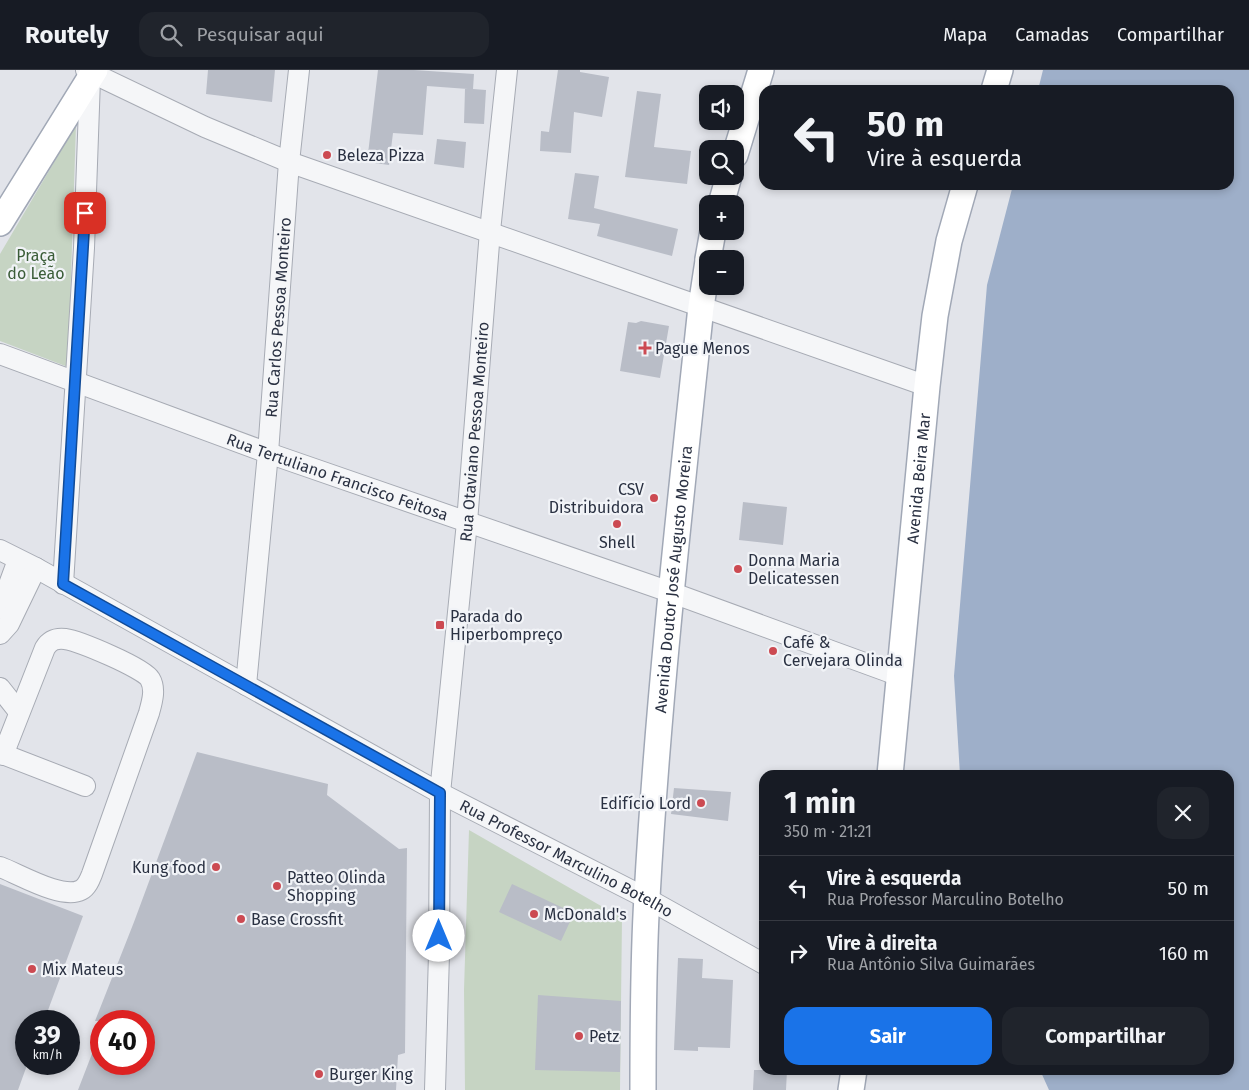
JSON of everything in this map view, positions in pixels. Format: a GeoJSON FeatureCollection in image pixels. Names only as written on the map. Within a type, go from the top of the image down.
{"type":"FeatureCollection","features":[{"type":"Feature","properties":{"kind":"main road"},"geometry":{"type":"LineString","coordinates":[[740,140],[761,70]]}},
{"type":"Feature","properties":{"kind":"main road"},"geometry":{"type":"LineString","coordinates":[[996,85],[1000,70]]}},
{"type":"Feature","properties":{"kind":"main road"},"geometry":{"type":"LineString","coordinates":[[0,224],[91,73]]}},
{"type":"Feature","properties":{"kind":"main road","name":"Avenida Beira Mar"},"geometry":{"type":"LineString","coordinates":[[891,770],[927,386],[941,278],[948,241],[963,190]]}},
{"type":"Feature","properties":{"kind":"main road","name":"Avenida Doutor José Augusto Moreira"},"geometry":{"type":"LineString","coordinates":[[643,1090],[646,898],[657,744],[670,592],[703,295]]}},
{"type":"Feature","properties":{"kind":"main road"},"geometry":{"type":"LineString","coordinates":[[851,1090],[853,1075]]}},
{"type":"Feature","properties":{"kind":"street","name":"Rua Carlos Pessoa Monteiro"},"geometry":{"type":"LineString","coordinates":[[246,685],[268,453],[289,162],[299,70]]}},
{"type":"Feature","properties":{"kind":"street","name":"Rua Otaviano Pessoa Monteiro"},"geometry":{"type":"LineString","coordinates":[[435,1090],[439,954],[440,793],[467,522],[490,231],[507,70]]}},
{"type":"Feature","properties":{"kind":"street"},"geometry":{"type":"LineString","coordinates":[[63,584],[84,248],[91,73],[204,127],[289,162],[927,386]]}},
{"type":"Feature","properties":{"kind":"street","name":"Rua Tertuliano Francisco Feitosa"},"geometry":{"type":"LineString","coordinates":[[0,354],[268,453],[670,592],[900,676]]}},
{"type":"Feature","properties":{"kind":"street","name":"Rua Professor Marculino Botelho"},"geometry":{"type":"LineString","coordinates":[[0,550],[440,793],[646,898],[759,961]]}},
{"type":"Feature","properties":{"kind":"street"},"geometry":{"type":"LineString","coordinates":[[0,609],[27,564]]}},
{"type":"Feature","properties":{"kind":"street"},"geometry":{"type":"LineString","coordinates":[[0,634],[9,624],[27,564]]}},
{"type":"Feature","properties":{"kind":"street"},"geometry":{"type":"LineString","coordinates":[[0,867],[62,892],[77,891],[85,886],[92,874],[149,713],[153,692],[152,685],[146,674],[135,667],[83,645],[65,639],[56,640],[50,642],[45,648],[2,754],[85,786]]}},
{"type":"Feature","properties":{"kind":"street"},"geometry":{"type":"LineString","coordinates":[[0,688],[19,712]]}},
{"type":"Feature","properties":{"kind":"green space","name":"Praça do Leão"},"geometry":{"type":"Polygon","coordinates":[[[76,125],[68,367],[0,341],[0,254],[76,125]]]}},
{"type":"Feature","properties":{"kind":"green space"},"geometry":{"type":"Polygon","coordinates":[[[469,830],[622,918],[620,1090],[465,1090],[464,990],[469,830]]]}},
{"type":"Feature","properties":{"kind":"water"},"geometry":{"type":"Polygon","coordinates":[[[1043,70],[1249,70],[1249,1090],[1049,1090],[1042,1075],[1234,1075],[1234,770],[960,770],[954,676],[987,285],[1012,190],[1234,190],[1234,85],[1039,85],[1043,70]]]}},
{"type":"Feature","properties":{"kind":"building"},"geometry":{"type":"Polygon","coordinates":[[[208,70],[275,70],[272,102],[206,94],[208,70]]]}},
{"type":"Feature","properties":{"kind":"building"},"geometry":{"type":"Polygon","coordinates":[[[378,70],[474,74],[473,89],[486,90],[484,124],[464,123],[465,89],[468,89],[427,86],[423,135],[393,133],[389,165],[367,162],[378,70]]]}},
{"type":"Feature","properties":{"kind":"building"},"geometry":{"type":"Polygon","coordinates":[[[558,70],[580,70],[580,72],[609,77],[602,117],[574,112],[571,153],[540,151],[541,131],[549,132],[558,70]]]}},
{"type":"Feature","properties":{"kind":"building"},"geometry":{"type":"Polygon","coordinates":[[[637,91],[661,94],[654,147],[691,151],[687,184],[625,177],[637,91]]]}},
{"type":"Feature","properties":{"kind":"building"},"geometry":{"type":"Polygon","coordinates":[[[437,139],[466,142],[464,168],[434,164],[437,139]]]}},
{"type":"Feature","properties":{"kind":"building"},"geometry":{"type":"Polygon","coordinates":[[[575,173],[599,176],[594,208],[678,229],[672,256],[597,236],[600,224],[568,219],[575,173]]]}},
{"type":"Feature","properties":{"kind":"building","name":"Pague Menos"},"geometry":{"type":"Polygon","coordinates":[[[641,321],[669,326],[660,378],[620,371],[628,322],[636,323],[641,321]]]}},
{"type":"Feature","properties":{"kind":"building"},"geometry":{"type":"Polygon","coordinates":[[[743,502],[787,507],[783,545],[739,540],[743,502]]]}},
{"type":"Feature","properties":{"kind":"building","name":"Patteo Olinda Shopping"},"geometry":{"type":"Polygon","coordinates":[[[197,752],[328,784],[327,795],[399,849],[407,848],[405,1053],[398,1055],[396,1090],[78,1090],[90,1059],[90,1075],[155,1075],[155,1010],[99,1010],[197,752]]]}},
{"type":"Feature","properties":{"kind":"building","name":"Edifício Lord"},"geometry":{"type":"Polygon","coordinates":[[[674,788],[731,792],[728,821],[671,814],[674,788]]]}},
{"type":"Feature","properties":{"kind":"building","name":"Mix Mateus"},"geometry":{"type":"Polygon","coordinates":[[[0,884],[83,916],[48,1010],[15,1010],[15,1075],[23,1075],[18,1090],[0,1090],[0,884]]]}},
{"type":"Feature","properties":{"kind":"building"},"geometry":{"type":"Polygon","coordinates":[[[512,884],[574,913],[561,941],[499,912],[512,884]]]}},
{"type":"Feature","properties":{"kind":"building"},"geometry":{"type":"Polygon","coordinates":[[[678,958],[703,959],[702,978],[733,980],[730,1048],[698,1047],[698,1051],[674,1050],[678,958]]]}},
{"type":"Feature","properties":{"kind":"building","name":"Petz"},"geometry":{"type":"Polygon","coordinates":[[[538,995],[621,1001],[620,1072],[535,1070],[538,995]]]}},
{"type":"Feature","properties":{"kind":"building"},"geometry":{"type":"Polygon","coordinates":[[[754,1070],[759,1070],[759,1075],[787,1075],[786,1090],[753,1090],[754,1070]]]}},
{"type":"Feature","properties":{"kind":"place","name":"Beleza Pizza"},"geometry":{"type":"Point","coordinates":[327,155]}},
{"type":"Feature","properties":{"kind":"place","name":"Pague Menos"},"geometry":{"type":"Point","coordinates":[645,348]}},
{"type":"Feature","properties":{"kind":"place","name":"CSV Distribuidora"},"geometry":{"type":"Point","coordinates":[654,498]}},
{"type":"Feature","properties":{"kind":"place","name":"Shell"},"geometry":{"type":"Point","coordinates":[617,524]}},
{"type":"Feature","properties":{"kind":"place","name":"Donna Maria Delicatessen"},"geometry":{"type":"Point","coordinates":[738,569]}},
{"type":"Feature","properties":{"kind":"place","name":"Parada do Hiperbompreço"},"geometry":{"type":"Point","coordinates":[440,625]}},
{"type":"Feature","properties":{"kind":"place","name":"Café & Cervejara Olinda"},"geometry":{"type":"Point","coordinates":[773,651]}},
{"type":"Feature","properties":{"kind":"place","name":"Edifício Lord"},"geometry":{"type":"Point","coordinates":[701,803]}},
{"type":"Feature","properties":{"kind":"place","name":"Kung food"},"geometry":{"type":"Point","coordinates":[216,867]}},
{"type":"Feature","properties":{"kind":"place","name":"Patteo Olinda Shopping"},"geometry":{"type":"Point","coordinates":[277,886]}},
{"type":"Feature","properties":{"kind":"place","name":"McDonald's"},"geometry":{"type":"Point","coordinates":[534,914]}},
{"type":"Feature","properties":{"kind":"place","name":"Base Crossfit"},"geometry":{"type":"Point","coordinates":[241,919]}},
{"type":"Feature","properties":{"kind":"place","name":"Mix Mateus"},"geometry":{"type":"Point","coordinates":[32,969]}},
{"type":"Feature","properties":{"kind":"place","name":"Petz"},"geometry":{"type":"Point","coordinates":[579,1036]}},
{"type":"Feature","properties":{"kind":"place","name":"Burger King"},"geometry":{"type":"Point","coordinates":[319,1074]}},
{"type":"Feature","properties":{"kind":"route"},"geometry":{"type":"LineString","coordinates":[[85,213],[63,584],[440,793],[439,936]]}}]}
